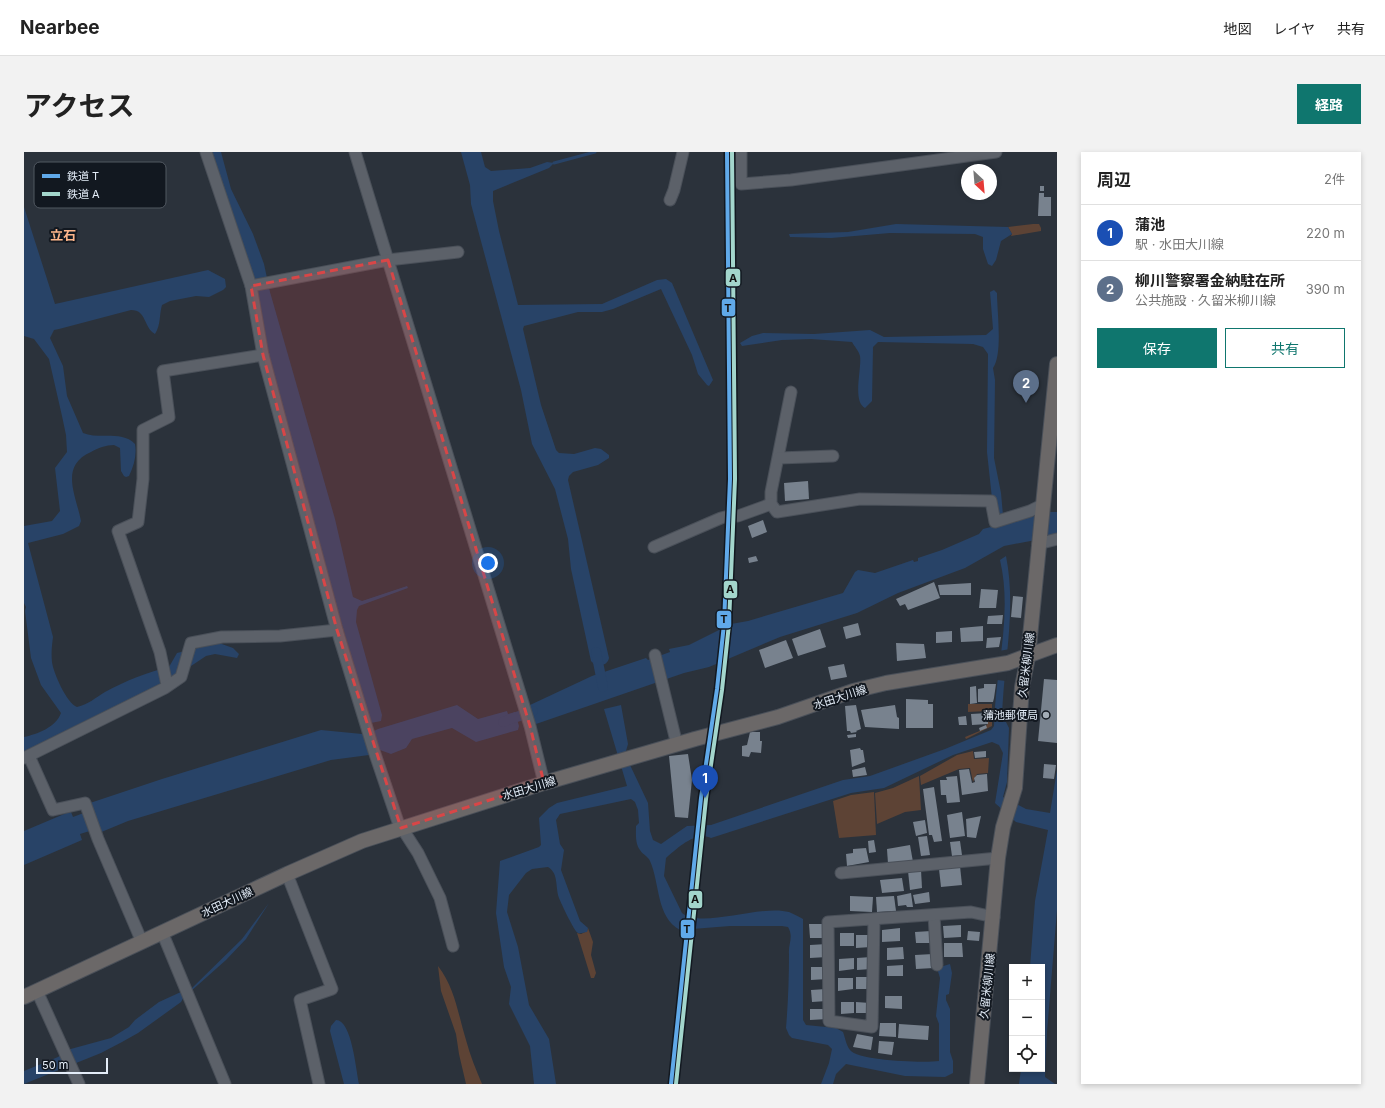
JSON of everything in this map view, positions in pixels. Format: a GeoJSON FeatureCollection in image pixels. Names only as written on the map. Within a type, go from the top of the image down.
{"type":"FeatureCollection","features":[{"type":"Feature","properties":{"kind":"main road","name":"久留米柳川線"},"geometry":{"type":"LineString","coordinates":[[977,1084],[994,917],[998,858],[1005,820],[1015,788],[1022,687],[1028,657],[1038,543],[1057,364]]}},
{"type":"Feature","properties":{"kind":"main road","name":"水田大川線"},"geometry":{"type":"LineString","coordinates":[[24,997],[287,874],[362,841],[544,783],[677,744],[778,717],[853,691],[886,683],[1003,664],[1028,657],[1057,645]]}},
{"type":"Feature","properties":{"kind":"street"},"geometry":{"type":"LineString","coordinates":[[206,152],[251,286],[263,355],[337,630],[374,751],[401,828],[418,853],[437,892],[453,946]]}},
{"type":"Feature","properties":{"kind":"street"},"geometry":{"type":"LineString","coordinates":[[355,152],[530,726],[544,783]]}},
{"type":"Feature","properties":{"kind":"street"},"geometry":{"type":"LineString","coordinates":[[670,200],[674,190],[683,152]]}},
{"type":"Feature","properties":{"kind":"street"},"geometry":{"type":"LineString","coordinates":[[741,152],[741,184],[791,180],[996,152]]}},
{"type":"Feature","properties":{"kind":"street"},"geometry":{"type":"LineString","coordinates":[[251,286],[388,260],[458,252]]}},
{"type":"Feature","properties":{"kind":"street"},"geometry":{"type":"LineString","coordinates":[[167,685],[160,652],[118,531],[138,522],[143,479],[143,430],[169,417],[163,371],[263,355]]}},
{"type":"Feature","properties":{"kind":"street"},"geometry":{"type":"LineString","coordinates":[[791,392],[771,492],[771,504],[777,512],[860,499],[991,501],[995,522],[1042,508]]}},
{"type":"Feature","properties":{"kind":"street"},"geometry":{"type":"LineString","coordinates":[[779,458],[833,456]]}},
{"type":"Feature","properties":{"kind":"street"},"geometry":{"type":"LineString","coordinates":[[654,548],[721,518],[738,516],[771,504]]}},
{"type":"Feature","properties":{"kind":"street"},"geometry":{"type":"LineString","coordinates":[[1038,543],[1057,539]]}},
{"type":"Feature","properties":{"kind":"street"},"geometry":{"type":"LineString","coordinates":[[142,942],[98,839],[85,803],[53,810],[26,757],[165,688],[167,685],[181,678],[191,643],[222,637],[280,636],[337,630]]}},
{"type":"Feature","properties":{"kind":"street"},"geometry":{"type":"LineString","coordinates":[[655,655],[677,744]]}},
{"type":"Feature","properties":{"kind":"street"},"geometry":{"type":"LineString","coordinates":[[841,873],[998,858]]}},
{"type":"Feature","properties":{"kind":"street"},"geometry":{"type":"LineString","coordinates":[[287,874],[332,989],[300,1000],[319,1084]]}},
{"type":"Feature","properties":{"kind":"street"},"geometry":{"type":"LineString","coordinates":[[874,919],[872,1027],[829,1021],[828,922],[971,912],[994,917]]}},
{"type":"Feature","properties":{"kind":"street"},"geometry":{"type":"LineString","coordinates":[[934,915],[936,965]]}},
{"type":"Feature","properties":{"kind":"street"},"geometry":{"type":"LineString","coordinates":[[162,932],[226,1084]]}},
{"type":"Feature","properties":{"kind":"street"},"geometry":{"type":"LineString","coordinates":[[37,991],[79,1084]]}},
{"type":"Feature","properties":{"kind":"highlighted area"},"geometry":{"type":"Polygon","coordinates":[[[388,260],[530,726],[544,783],[401,828],[337,630],[263,355],[251,286],[388,260]]]}},
{"type":"Feature","properties":{"kind":"shaded area"},"geometry":{"type":"Polygon","coordinates":[[[1039,224],[1041,231],[1011,236],[1012,234],[1008,227],[1039,224]]]}},
{"type":"Feature","properties":{"kind":"shaded area"},"geometry":{"type":"Polygon","coordinates":[[[968,704],[992,704],[992,726],[966,739],[965,737],[982,730],[982,727],[987,725],[987,711],[968,712],[968,704]]]}},
{"type":"Feature","properties":{"kind":"shaded area"},"geometry":{"type":"Polygon","coordinates":[[[973,751],[974,759],[989,758],[988,773],[977,774],[973,782],[970,768],[959,769],[921,785],[920,776],[957,755],[973,751]]]}},
{"type":"Feature","properties":{"kind":"shaded area"},"geometry":{"type":"Polygon","coordinates":[[[919,776],[921,810],[905,812],[877,824],[875,793],[893,788],[919,776]]]}},
{"type":"Feature","properties":{"kind":"shaded area"},"geometry":{"type":"Polygon","coordinates":[[[874,792],[876,835],[839,838],[833,801],[851,795],[874,792]]]}},
{"type":"Feature","properties":{"kind":"shaded area"},"geometry":{"type":"Polygon","coordinates":[[[588,928],[593,942],[591,955],[596,973],[594,978],[591,978],[577,933],[581,934],[587,931],[588,928]]]}},
{"type":"Feature","properties":{"kind":"shaded area"},"geometry":{"type":"Polygon","coordinates":[[[438,966],[444,974],[452,992],[469,1051],[482,1084],[466,1084],[456,1034],[441,991],[438,966]]]}},
{"type":"Feature","properties":{"kind":"water"},"geometry":{"type":"Polygon","coordinates":[[[207,152],[221,152],[231,189],[253,234],[264,264],[270,292],[335,519],[353,597],[362,601],[407,586],[408,588],[359,606],[357,610],[356,622],[382,715],[381,721],[371,723],[207,152]]]}},
{"type":"Feature","properties":{"kind":"water"},"geometry":{"type":"Polygon","coordinates":[[[461,152],[481,152],[485,167],[491,171],[530,168],[547,162],[554,163],[549,168],[493,191],[493,201],[499,231],[518,305],[602,304],[657,280],[666,279],[672,283],[713,380],[709,386],[698,374],[692,355],[661,289],[613,309],[602,312],[578,312],[524,326],[523,329],[541,405],[556,450],[559,453],[574,454],[595,448],[601,449],[609,455],[609,458],[598,465],[573,472],[569,476],[568,480],[609,658],[604,664],[595,665],[591,661],[571,569],[568,539],[555,489],[532,444],[521,390],[471,204],[470,185],[461,152]]]}},
{"type":"Feature","properties":{"kind":"water"},"geometry":{"type":"Polygon","coordinates":[[[24,207],[55,304],[208,270],[225,279],[226,287],[209,297],[196,296],[170,301],[162,305],[158,327],[155,334],[148,327],[140,313],[131,310],[54,330],[50,338],[63,366],[67,396],[83,433],[96,436],[123,437],[135,444],[136,448],[135,460],[129,476],[126,477],[121,471],[120,448],[114,445],[99,448],[81,458],[75,465],[72,473],[72,482],[81,521],[79,526],[63,534],[28,543],[53,637],[52,662],[61,687],[73,705],[77,707],[88,703],[105,692],[129,681],[153,671],[169,667],[177,653],[219,643],[233,648],[239,654],[237,658],[215,654],[206,656],[170,680],[24,753],[24,737],[41,732],[51,726],[59,718],[61,713],[41,685],[31,658],[25,611],[26,607],[24,603],[24,526],[52,521],[60,511],[55,468],[67,452],[66,435],[49,359],[34,339],[24,336],[24,207]]]}},
{"type":"Feature","properties":{"kind":"water"},"geometry":{"type":"Polygon","coordinates":[[[896,224],[1008,227],[1012,234],[1001,241],[996,260],[992,266],[988,264],[983,249],[983,237],[975,234],[890,233],[831,238],[790,237],[789,234],[848,232],[896,224]]]}},
{"type":"Feature","properties":{"kind":"water"},"geometry":{"type":"Polygon","coordinates":[[[994,290],[997,293],[999,343],[998,353],[993,368],[995,380],[994,458],[1001,493],[1003,515],[994,517],[987,452],[988,354],[983,347],[973,344],[878,342],[873,347],[872,401],[865,408],[861,404],[858,392],[860,356],[852,342],[811,339],[782,340],[742,346],[740,343],[752,336],[763,333],[814,334],[870,330],[884,337],[986,335],[993,329],[990,292],[994,290]]]}},
{"type":"Feature","properties":{"kind":"water"},"geometry":{"type":"Polygon","coordinates":[[[1050,512],[1057,512],[1057,536],[1004,546],[965,568],[898,593],[857,613],[780,637],[709,667],[684,673],[536,724],[533,722],[530,705],[592,676],[646,658],[648,660],[670,652],[669,649],[689,645],[731,624],[748,621],[843,593],[855,572],[858,570],[875,573],[913,560],[914,562],[918,561],[918,558],[942,550],[979,534],[983,529],[1050,512]]]}},
{"type":"Feature","properties":{"kind":"water"},"geometry":{"type":"Polygon","coordinates":[[[1006,556],[1010,597],[1010,618],[1002,720],[1006,722],[1009,728],[1007,782],[1003,797],[1026,809],[1050,813],[1057,770],[1057,910],[1047,1032],[1045,1077],[1055,1084],[1019,1084],[1021,1072],[1045,1072],[1045,964],[1030,964],[1035,901],[1048,830],[1016,822],[995,803],[1003,753],[999,745],[992,742],[953,755],[884,788],[851,793],[711,838],[705,836],[693,839],[681,845],[666,858],[664,876],[682,913],[691,917],[717,918],[777,910],[789,912],[803,919],[803,1020],[806,1025],[836,1028],[843,1032],[850,1050],[856,1054],[878,1059],[920,1062],[939,1061],[939,1024],[936,1016],[940,978],[937,968],[950,964],[952,973],[949,994],[946,995],[946,1000],[950,1009],[950,1052],[953,1061],[953,1073],[945,1077],[905,1076],[846,1064],[836,1074],[833,1084],[821,1084],[829,1063],[832,1049],[828,1045],[792,1038],[786,1028],[789,950],[791,937],[788,927],[730,926],[680,930],[672,924],[663,908],[650,861],[641,852],[637,845],[636,826],[639,823],[638,810],[635,802],[631,799],[560,814],[556,820],[560,844],[564,850],[561,870],[580,921],[588,928],[587,932],[578,933],[576,931],[559,898],[554,873],[548,867],[532,869],[526,873],[509,895],[507,912],[518,947],[529,1005],[549,1039],[556,1084],[534,1084],[530,1046],[509,1004],[511,987],[504,967],[496,913],[500,861],[541,845],[539,818],[549,808],[557,803],[627,786],[604,709],[621,705],[628,744],[626,751],[630,765],[648,803],[650,831],[653,840],[661,844],[687,826],[711,825],[843,780],[870,776],[945,749],[991,730],[994,726],[1005,601],[1004,581],[1000,560],[1006,556]]]}},
{"type":"Feature","properties":{"kind":"water"},"geometry":{"type":"Polygon","coordinates":[[[457,705],[478,719],[507,711],[508,714],[515,712],[519,726],[518,730],[476,742],[452,728],[412,739],[406,748],[391,754],[380,750],[379,748],[368,750],[369,755],[331,760],[128,821],[99,833],[96,829],[80,834],[82,840],[24,865],[24,831],[69,812],[71,812],[73,817],[89,811],[90,803],[321,730],[362,734],[364,737],[375,734],[374,731],[378,729],[457,705]]]}},
{"type":"Feature","properties":{"kind":"water"},"geometry":{"type":"Polygon","coordinates":[[[269,903],[246,939],[226,960],[190,992],[191,989],[242,939],[269,903]]]}},
{"type":"Feature","properties":{"kind":"water"},"geometry":{"type":"Polygon","coordinates":[[[183,991],[185,995],[181,1002],[138,1033],[101,1053],[24,1084],[24,1071],[58,1057],[67,1050],[111,1038],[129,1027],[135,1020],[159,1002],[183,991]]]}},
{"type":"Feature","properties":{"kind":"water"},"geometry":{"type":"Polygon","coordinates":[[[336,1020],[341,1022],[346,1028],[350,1037],[359,1084],[344,1084],[330,1031],[331,1026],[336,1020]]]}},
{"type":"Feature","properties":{"kind":"pier"},"geometry":{"type":"Polygon","coordinates":[[[1010,649],[1006,681],[997,680],[999,651],[1010,649]]]}},
{"type":"Feature","properties":{"kind":"building"},"geometry":{"type":"Polygon","coordinates":[[[1040,186],[1044,186],[1044,191],[1040,191],[1040,186]]]}},
{"type":"Feature","properties":{"kind":"building"},"geometry":{"type":"Polygon","coordinates":[[[1039,193],[1044,193],[1044,197],[1051,197],[1051,216],[1038,216],[1039,193]]]}},
{"type":"Feature","properties":{"kind":"building"},"geometry":{"type":"Polygon","coordinates":[[[808,481],[809,499],[785,501],[784,483],[808,481]]]}},
{"type":"Feature","properties":{"kind":"building"},"geometry":{"type":"Polygon","coordinates":[[[763,520],[767,532],[752,538],[748,526],[763,520]]]}},
{"type":"Feature","properties":{"kind":"building"},"geometry":{"type":"Polygon","coordinates":[[[756,556],[758,561],[749,563],[748,558],[756,556]]]}},
{"type":"Feature","properties":{"kind":"building"},"geometry":{"type":"Polygon","coordinates":[[[934,582],[940,598],[908,610],[905,604],[900,606],[896,599],[934,582]]]}},
{"type":"Feature","properties":{"kind":"building"},"geometry":{"type":"Polygon","coordinates":[[[971,583],[971,595],[940,595],[938,585],[971,583]]]}},
{"type":"Feature","properties":{"kind":"building"},"geometry":{"type":"Polygon","coordinates":[[[981,589],[998,590],[996,608],[979,608],[981,589]]]}},
{"type":"Feature","properties":{"kind":"building"},"geometry":{"type":"Polygon","coordinates":[[[1013,596],[1023,597],[1021,618],[1011,617],[1013,596]]]}},
{"type":"Feature","properties":{"kind":"building"},"geometry":{"type":"Polygon","coordinates":[[[1003,615],[1002,624],[987,624],[988,616],[1003,615]]]}},
{"type":"Feature","properties":{"kind":"building"},"geometry":{"type":"Polygon","coordinates":[[[858,623],[861,635],[846,639],[843,627],[858,623]]]}},
{"type":"Feature","properties":{"kind":"building"},"geometry":{"type":"Polygon","coordinates":[[[983,626],[983,641],[961,642],[960,628],[983,626]]]}},
{"type":"Feature","properties":{"kind":"building"},"geometry":{"type":"Polygon","coordinates":[[[820,629],[826,647],[798,656],[792,639],[820,629]]]}},
{"type":"Feature","properties":{"kind":"building"},"geometry":{"type":"Polygon","coordinates":[[[952,631],[952,642],[936,643],[936,632],[952,631]]]}},
{"type":"Feature","properties":{"kind":"building"},"geometry":{"type":"Polygon","coordinates":[[[1001,637],[999,647],[986,648],[987,638],[1001,637]]]}},
{"type":"Feature","properties":{"kind":"building"},"geometry":{"type":"Polygon","coordinates":[[[786,640],[793,658],[765,668],[759,650],[786,640]]]}},
{"type":"Feature","properties":{"kind":"building"},"geometry":{"type":"Polygon","coordinates":[[[896,643],[924,644],[926,658],[897,661],[896,643]]]}},
{"type":"Feature","properties":{"kind":"building"},"geometry":{"type":"Polygon","coordinates":[[[844,664],[847,677],[831,680],[828,667],[844,664]]]}},
{"type":"Feature","properties":{"kind":"building"},"geometry":{"type":"Polygon","coordinates":[[[1044,679],[1057,680],[1057,743],[1038,741],[1044,679]]]}},
{"type":"Feature","properties":{"kind":"building"},"geometry":{"type":"Polygon","coordinates":[[[984,684],[996,684],[993,702],[978,702],[978,689],[984,688],[984,684]]]}},
{"type":"Feature","properties":{"kind":"building"},"geometry":{"type":"Polygon","coordinates":[[[976,686],[977,703],[970,704],[970,687],[976,686]]]}},
{"type":"Feature","properties":{"kind":"building"},"geometry":{"type":"Polygon","coordinates":[[[906,699],[928,700],[928,704],[933,704],[933,728],[906,728],[906,699]]]}},
{"type":"Feature","properties":{"kind":"building"},"geometry":{"type":"Polygon","coordinates":[[[856,705],[861,729],[856,731],[857,732],[851,733],[850,731],[847,731],[845,706],[856,705]]]}},
{"type":"Feature","properties":{"kind":"building"},"geometry":{"type":"Polygon","coordinates":[[[895,705],[897,717],[899,718],[899,729],[865,727],[861,710],[895,705]]]}},
{"type":"Feature","properties":{"kind":"building"},"geometry":{"type":"Polygon","coordinates":[[[988,713],[988,724],[972,725],[971,714],[988,713]]]}},
{"type":"Feature","properties":{"kind":"building"},"geometry":{"type":"Polygon","coordinates":[[[966,716],[967,725],[959,725],[958,717],[966,716]]]}},
{"type":"Feature","properties":{"kind":"building"},"geometry":{"type":"Polygon","coordinates":[[[986,725],[987,728],[980,731],[979,728],[986,725]]]}},
{"type":"Feature","properties":{"kind":"building"},"geometry":{"type":"Polygon","coordinates":[[[750,732],[760,732],[760,741],[762,741],[761,753],[751,752],[749,757],[742,756],[742,746],[747,745],[750,732]]]}},
{"type":"Feature","properties":{"kind":"building"},"geometry":{"type":"Polygon","coordinates":[[[856,734],[856,737],[848,738],[847,735],[856,734]]]}},
{"type":"Feature","properties":{"kind":"building"},"geometry":{"type":"Polygon","coordinates":[[[860,748],[863,750],[865,762],[852,767],[850,750],[860,748]]]}},
{"type":"Feature","properties":{"kind":"building"},"geometry":{"type":"Polygon","coordinates":[[[986,751],[986,757],[975,758],[974,752],[986,751]]]}},
{"type":"Feature","properties":{"kind":"building"},"geometry":{"type":"Polygon","coordinates":[[[688,754],[692,780],[688,818],[675,817],[669,756],[688,754]]]}},
{"type":"Feature","properties":{"kind":"building"},"geometry":{"type":"Polygon","coordinates":[[[1044,764],[1056,765],[1054,779],[1043,778],[1044,764]]]}},
{"type":"Feature","properties":{"kind":"building"},"geometry":{"type":"Polygon","coordinates":[[[865,767],[867,775],[853,777],[852,770],[865,767]]]}},
{"type":"Feature","properties":{"kind":"building"},"geometry":{"type":"Polygon","coordinates":[[[969,769],[972,783],[975,782],[974,778],[977,775],[987,774],[988,791],[962,795],[959,770],[969,769]]]}},
{"type":"Feature","properties":{"kind":"building"},"geometry":{"type":"Polygon","coordinates":[[[957,776],[960,802],[947,803],[946,795],[941,795],[940,780],[947,780],[946,777],[957,776]]]}},
{"type":"Feature","properties":{"kind":"building"},"geometry":{"type":"Polygon","coordinates":[[[934,787],[942,841],[934,842],[932,835],[929,835],[923,789],[934,787]]]}},
{"type":"Feature","properties":{"kind":"building"},"geometry":{"type":"Polygon","coordinates":[[[962,812],[965,836],[950,838],[947,815],[962,812]]]}},
{"type":"Feature","properties":{"kind":"building"},"geometry":{"type":"Polygon","coordinates":[[[981,816],[976,838],[967,837],[966,819],[981,816]]]}},
{"type":"Feature","properties":{"kind":"building"},"geometry":{"type":"Polygon","coordinates":[[[925,820],[927,833],[916,836],[913,822],[925,820]]]}},
{"type":"Feature","properties":{"kind":"building"},"geometry":{"type":"Polygon","coordinates":[[[927,836],[930,855],[921,856],[918,837],[927,836]]]}},
{"type":"Feature","properties":{"kind":"building"},"geometry":{"type":"Polygon","coordinates":[[[874,840],[876,852],[869,853],[868,841],[874,840]]]}},
{"type":"Feature","properties":{"kind":"building"},"geometry":{"type":"Polygon","coordinates":[[[960,841],[962,855],[952,856],[950,842],[960,841]]]}},
{"type":"Feature","properties":{"kind":"building"},"geometry":{"type":"Polygon","coordinates":[[[910,845],[913,862],[888,864],[887,849],[910,845]]]}},
{"type":"Feature","properties":{"kind":"building"},"geometry":{"type":"Polygon","coordinates":[[[866,848],[869,862],[847,866],[846,854],[853,853],[853,849],[866,848]]]}},
{"type":"Feature","properties":{"kind":"building"},"geometry":{"type":"Polygon","coordinates":[[[960,866],[962,885],[941,887],[939,869],[960,866]]]}},
{"type":"Feature","properties":{"kind":"building"},"geometry":{"type":"Polygon","coordinates":[[[921,870],[922,888],[910,890],[908,871],[921,870]]]}},
{"type":"Feature","properties":{"kind":"building"},"geometry":{"type":"Polygon","coordinates":[[[902,878],[904,891],[882,893],[880,880],[902,878]]]}},
{"type":"Feature","properties":{"kind":"building"},"geometry":{"type":"Polygon","coordinates":[[[929,892],[930,902],[915,904],[913,895],[929,892]]]}},
{"type":"Feature","properties":{"kind":"building"},"geometry":{"type":"Polygon","coordinates":[[[911,893],[913,907],[907,907],[906,905],[898,906],[897,896],[911,893]]]}},
{"type":"Feature","properties":{"kind":"building"},"geometry":{"type":"Polygon","coordinates":[[[850,896],[873,897],[872,912],[850,911],[850,896]]]}},
{"type":"Feature","properties":{"kind":"building"},"geometry":{"type":"Polygon","coordinates":[[[894,896],[896,911],[877,912],[876,897],[894,896]]]}},
{"type":"Feature","properties":{"kind":"building"},"geometry":{"type":"Polygon","coordinates":[[[809,924],[826,924],[826,938],[810,938],[809,924]]]}},
{"type":"Feature","properties":{"kind":"building"},"geometry":{"type":"Polygon","coordinates":[[[961,925],[961,937],[944,938],[943,926],[961,925]]]}},
{"type":"Feature","properties":{"kind":"building"},"geometry":{"type":"Polygon","coordinates":[[[900,928],[900,941],[882,942],[882,930],[900,928]]]}},
{"type":"Feature","properties":{"kind":"building"},"geometry":{"type":"Polygon","coordinates":[[[931,931],[932,943],[916,943],[915,932],[931,931]]]}},
{"type":"Feature","properties":{"kind":"building"},"geometry":{"type":"Polygon","coordinates":[[[968,931],[980,932],[979,941],[967,940],[968,931]]]}},
{"type":"Feature","properties":{"kind":"building"},"geometry":{"type":"Polygon","coordinates":[[[840,933],[854,933],[854,946],[840,946],[840,933]]]}},
{"type":"Feature","properties":{"kind":"building"},"geometry":{"type":"Polygon","coordinates":[[[856,935],[871,935],[871,947],[856,948],[856,935]]]}},
{"type":"Feature","properties":{"kind":"building"},"geometry":{"type":"Polygon","coordinates":[[[944,943],[962,943],[963,957],[944,957],[944,943]]]}},
{"type":"Feature","properties":{"kind":"building"},"geometry":{"type":"Polygon","coordinates":[[[827,944],[827,957],[810,958],[810,945],[827,944]]]}},
{"type":"Feature","properties":{"kind":"building"},"geometry":{"type":"Polygon","coordinates":[[[903,947],[904,959],[887,960],[887,948],[903,947]]]}},
{"type":"Feature","properties":{"kind":"building"},"geometry":{"type":"Polygon","coordinates":[[[933,954],[934,968],[916,969],[915,955],[933,954]]]}},
{"type":"Feature","properties":{"kind":"building"},"geometry":{"type":"Polygon","coordinates":[[[871,957],[871,969],[857,970],[857,958],[871,957]]]}},
{"type":"Feature","properties":{"kind":"building"},"geometry":{"type":"Polygon","coordinates":[[[854,958],[854,969],[839,971],[839,959],[854,958]]]}},
{"type":"Feature","properties":{"kind":"building"},"geometry":{"type":"Polygon","coordinates":[[[903,965],[903,976],[887,976],[887,966],[903,965]]]}},
{"type":"Feature","properties":{"kind":"building"},"geometry":{"type":"Polygon","coordinates":[[[811,967],[826,967],[827,979],[811,980],[811,967]]]}},
{"type":"Feature","properties":{"kind":"building"},"geometry":{"type":"Polygon","coordinates":[[[856,977],[871,977],[870,989],[856,989],[856,977]]]}},
{"type":"Feature","properties":{"kind":"building"},"geometry":{"type":"Polygon","coordinates":[[[838,978],[853,978],[853,989],[838,991],[838,978]]]}},
{"type":"Feature","properties":{"kind":"building"},"geometry":{"type":"Polygon","coordinates":[[[826,989],[827,1001],[812,1002],[811,990],[826,989]]]}},
{"type":"Feature","properties":{"kind":"building"},"geometry":{"type":"Polygon","coordinates":[[[885,996],[902,996],[902,1009],[885,1008],[885,996]]]}},
{"type":"Feature","properties":{"kind":"building"},"geometry":{"type":"Polygon","coordinates":[[[841,1002],[854,1002],[854,1013],[841,1014],[841,1002]]]}},
{"type":"Feature","properties":{"kind":"building"},"geometry":{"type":"Polygon","coordinates":[[[856,1002],[870,1003],[870,1013],[856,1013],[856,1002]]]}},
{"type":"Feature","properties":{"kind":"building"},"geometry":{"type":"Polygon","coordinates":[[[810,1009],[827,1009],[827,1019],[810,1020],[810,1009]]]}},
{"type":"Feature","properties":{"kind":"building"},"geometry":{"type":"Polygon","coordinates":[[[880,1023],[896,1023],[896,1037],[879,1036],[880,1023]]]}},
{"type":"Feature","properties":{"kind":"building"},"geometry":{"type":"Polygon","coordinates":[[[899,1024],[929,1026],[928,1040],[898,1038],[899,1024]]]}},
{"type":"Feature","properties":{"kind":"building"},"geometry":{"type":"Polygon","coordinates":[[[857,1034],[873,1037],[871,1050],[853,1047],[857,1034]]]}},
{"type":"Feature","properties":{"kind":"building"},"geometry":{"type":"Polygon","coordinates":[[[879,1041],[894,1042],[892,1055],[878,1053],[879,1041]]]}},
{"type":"Feature","properties":{"kind":"waterway"},"geometry":{"type":"LineString","coordinates":[[554,163],[595,152]]}},
{"type":"Feature","properties":{"kind":"waterway"},"geometry":{"type":"LineString","coordinates":[[596,652],[603,687]]}},
{"type":"Feature","properties":{"kind":"waterway"},"geometry":{"type":"LineString","coordinates":[[503,722],[533,711]]}},
{"type":"Feature","properties":{"kind":"rail line","name":"T"},"geometry":{"type":"LineString","coordinates":[[671,1084],[701,798],[717,689],[724,624],[730,479],[727,152]]}},
{"type":"Feature","properties":{"kind":"rail line","name":"A"},"geometry":{"type":"LineString","coordinates":[[676,1084],[706,799],[722,690],[729,624],[735,479],[732,152]]}},
{"type":"Feature","properties":{"kind":"place","name":"柳川警察署金納駐在所"},"geometry":{"type":"Point","coordinates":[1026,403]}},
{"type":"Feature","properties":{"kind":"place","name":"蒲池郵便局"},"geometry":{"type":"Point","coordinates":[1046,715]}},
{"type":"Feature","properties":{"kind":"place","name":"蒲池"},"geometry":{"type":"Point","coordinates":[705,798]}},
{"type":"Feature","properties":{"kind":"district","name":"立石"},"geometry":{"type":"Point","coordinates":[63,235]}}]}
